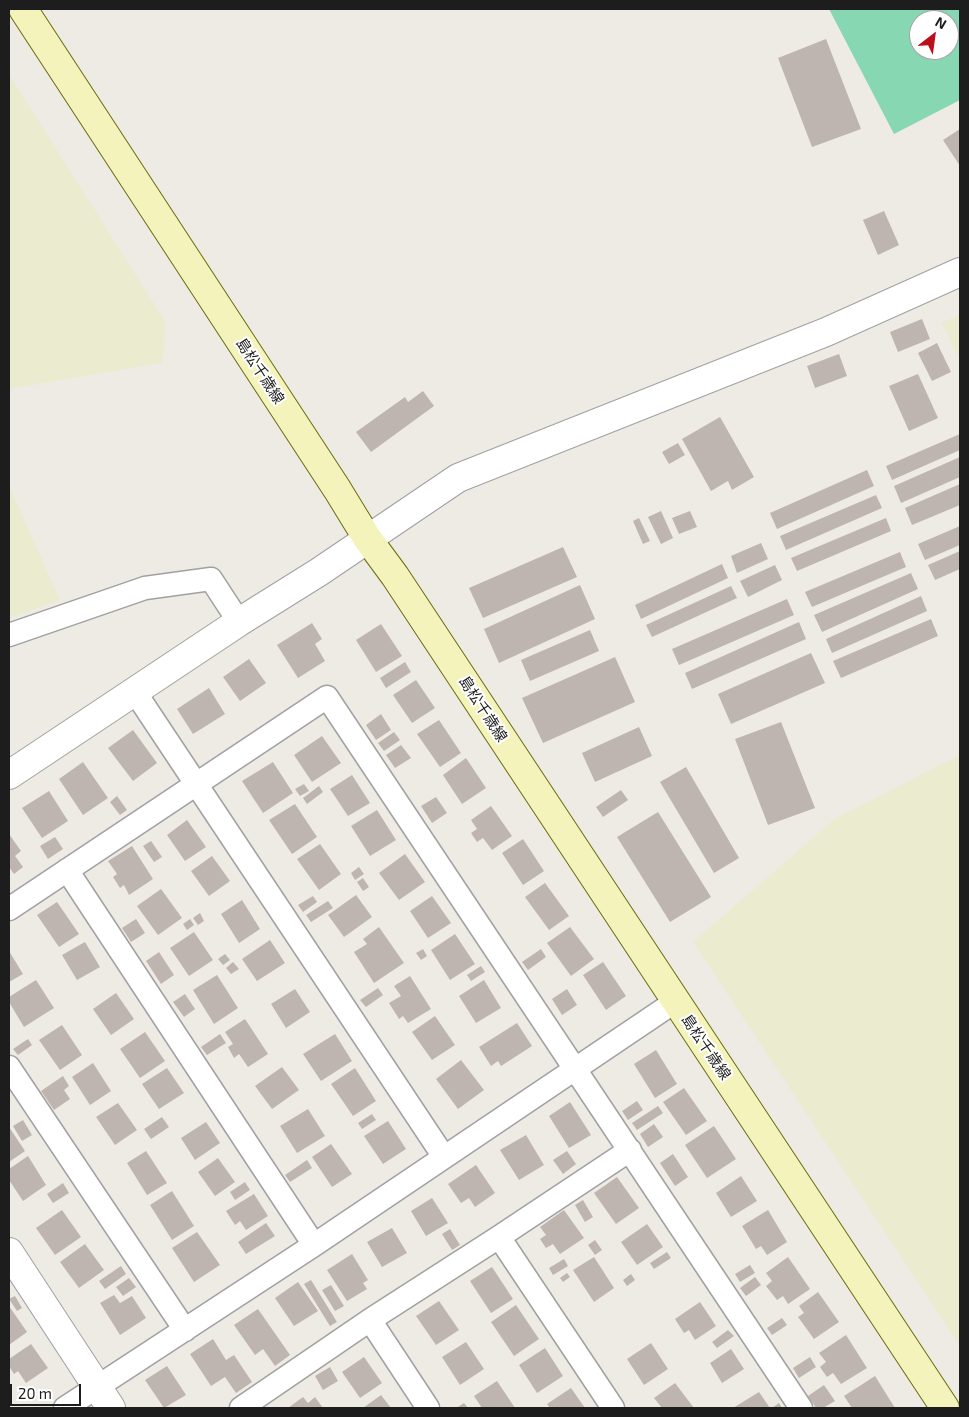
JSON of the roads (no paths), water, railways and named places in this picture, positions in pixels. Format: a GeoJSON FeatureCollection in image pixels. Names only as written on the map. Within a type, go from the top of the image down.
{"type":"FeatureCollection","features":[{"type":"Feature","properties":{"kind":"main road","name":"島松千歳線"},"geometry":{"type":"LineString","coordinates":[[23,9],[338,489],[367,538],[395,576],[946,1408]]}},
{"type":"Feature","properties":{"kind":"street"},"geometry":{"type":"LineString","coordinates":[[9,775],[239,622],[319,572],[458,478],[826,332],[960,272]]}},
{"type":"Feature","properties":{"kind":"street"},"geometry":{"type":"LineString","coordinates":[[9,635],[145,588],[211,579],[239,622]]}},
{"type":"Feature","properties":{"kind":"street"},"geometry":{"type":"LineString","coordinates":[[135,692],[444,1157]]}},
{"type":"Feature","properties":{"kind":"street"},"geometry":{"type":"LineString","coordinates":[[9,909],[328,697],[801,1408]]}},
{"type":"Feature","properties":{"kind":"street"},"geometry":{"type":"LineString","coordinates":[[67,870],[314,1245]]}},
{"type":"Feature","properties":{"kind":"street"},"geometry":{"type":"LineString","coordinates":[[65,1408],[104,1397],[185,1330],[676,1001]]}},
{"type":"Feature","properties":{"kind":"street"},"geometry":{"type":"LineString","coordinates":[[9,1067],[185,1330]]}},
{"type":"Feature","properties":{"kind":"street"},"geometry":{"type":"LineString","coordinates":[[241,1408],[370,1320],[630,1150]]}},
{"type":"Feature","properties":{"kind":"street"},"geometry":{"type":"LineString","coordinates":[[499,1237],[613,1408]]}},
{"type":"Feature","properties":{"kind":"street"},"geometry":{"type":"LineString","coordinates":[[9,1252],[104,1397]]}},
{"type":"Feature","properties":{"kind":"street"},"geometry":{"type":"LineString","coordinates":[[370,1320],[428,1408]]}}]}
